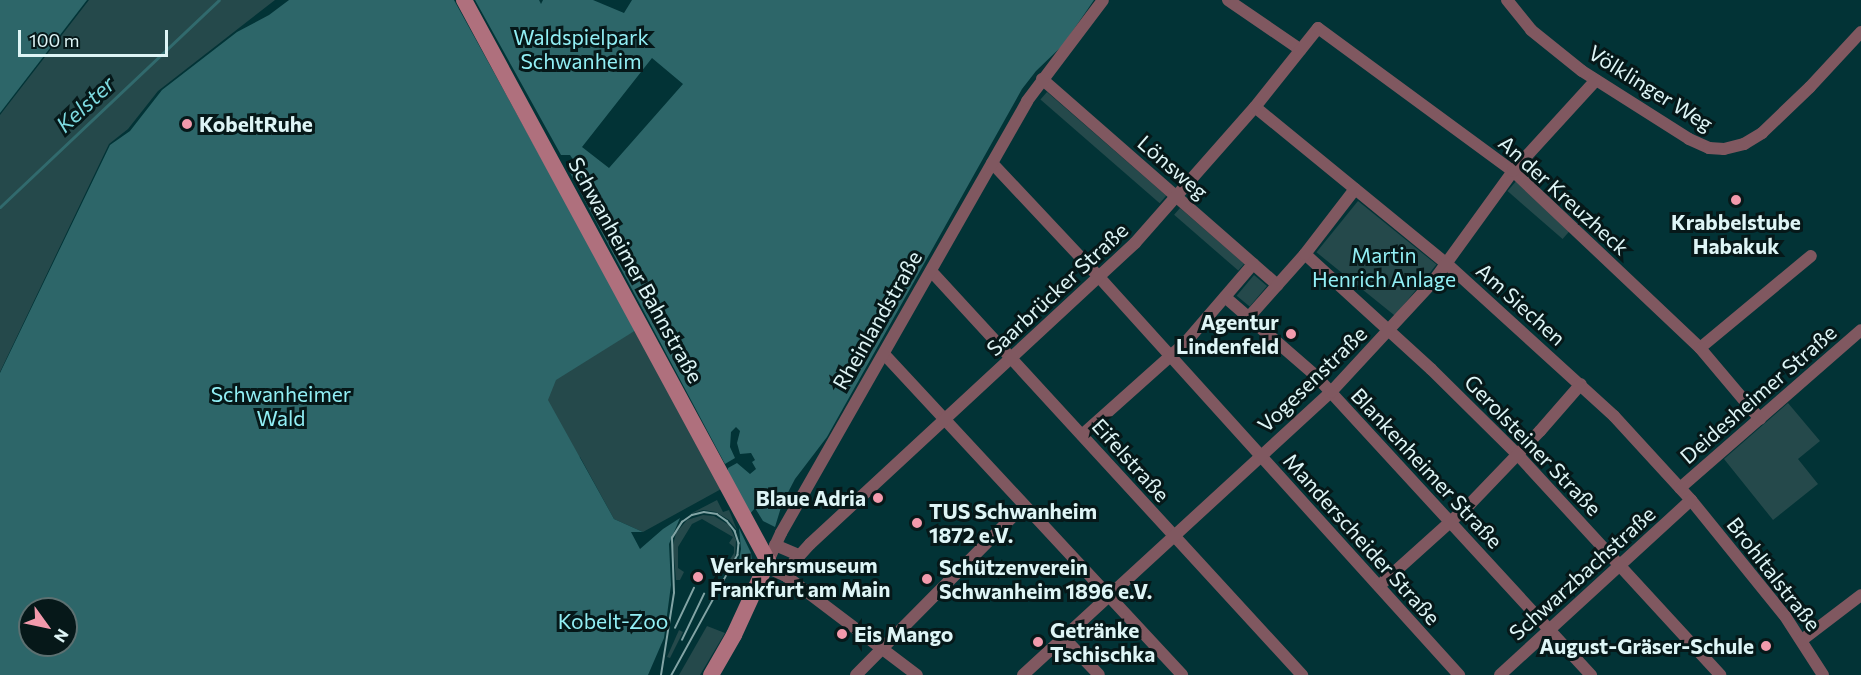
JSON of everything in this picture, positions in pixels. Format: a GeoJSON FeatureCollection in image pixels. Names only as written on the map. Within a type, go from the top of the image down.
{"type":"FeatureCollection","features":[{"type":"Feature","properties":{"kind":"street","name":"Schwanheimer Bahnstraße"},"geometry":{"type":"LineString","coordinates":[[464,0],[767,564]]}},
{"type":"Feature","properties":{"kind":"street","name":"Rheinlandstraße"},"geometry":{"type":"LineString","coordinates":[[711,675],[734,635],[775,544],[992,163],[1042,79],[1078,36],[1103,0]]}},
{"type":"Feature","properties":{"kind":"street"},"geometry":{"type":"LineString","coordinates":[[1228,0],[1302,50]]}},
{"type":"Feature","properties":{"kind":"street","name":"Völklinger Weg"},"geometry":{"type":"LineString","coordinates":[[1507,0],[1531,30],[1596,80],[1689,139],[1709,148],[1732,148],[1752,141],[1810,87],[1861,32]]}},
{"type":"Feature","properties":{"kind":"street","name":"Saarbrücker Straße"},"geometry":{"type":"LineString","coordinates":[[786,576],[798,555],[1099,277],[1179,197],[1318,28]]}},
{"type":"Feature","properties":{"kind":"street","name":"An der Kreuzheck"},"geometry":{"type":"LineString","coordinates":[[1318,28],[1513,171],[1700,348],[1760,419]]}},
{"type":"Feature","properties":{"kind":"street","name":"Lönsweg"},"geometry":{"type":"LineString","coordinates":[[1042,79],[1277,285]]}},
{"type":"Feature","properties":{"kind":"street","name":"Vogesenstraße"},"geometry":{"type":"LineString","coordinates":[[1023,675],[1331,392],[1389,331],[1447,264],[1513,171],[1596,80]]}},
{"type":"Feature","properties":{"kind":"street","name":"Am Siechen"},"geometry":{"type":"LineString","coordinates":[[1255,107],[1447,264],[1581,384],[1614,416],[1691,500]]}},
{"type":"Feature","properties":{"kind":"street","name":"Manderscheider Straße"},"geometry":{"type":"LineString","coordinates":[[992,163],[1099,277],[1459,675]]}},
{"type":"Feature","properties":{"kind":"street"},"geometry":{"type":"LineString","coordinates":[[1248,318],[1305,254],[1355,189]]}},
{"type":"Feature","properties":{"kind":"street","name":"Gerolsteiner Straße"},"geometry":{"type":"LineString","coordinates":[[1305,254],[1518,454],[1720,675]]}},
{"type":"Feature","properties":{"kind":"street"},"geometry":{"type":"LineString","coordinates":[[1700,348],[1811,256]]}},
{"type":"Feature","properties":{"kind":"street"},"geometry":{"type":"LineString","coordinates":[[1082,435],[1170,356],[1253,264]]}},
{"type":"Feature","properties":{"kind":"street","name":"Eifelstraße"},"geometry":{"type":"LineString","coordinates":[[931,271],[1302,675]]}},
{"type":"Feature","properties":{"kind":"street","name":"Blankenheimer Straße"},"geometry":{"type":"LineString","coordinates":[[1225,297],[1331,392],[1591,675]]}},
{"type":"Feature","properties":{"kind":"street","name":"Deidesheimer Straße"},"geometry":{"type":"LineString","coordinates":[[1680,488],[1861,330]]}},
{"type":"Feature","properties":{"kind":"street"},"geometry":{"type":"LineString","coordinates":[[884,354],[1107,597],[1182,675]]}},
{"type":"Feature","properties":{"kind":"street"},"geometry":{"type":"LineString","coordinates":[[1379,586],[1518,454],[1581,384]]}},
{"type":"Feature","properties":{"kind":"street","name":"Schwarzbachstraße"},"geometry":{"type":"LineString","coordinates":[[1500,675],[1691,500]]}},
{"type":"Feature","properties":{"kind":"street","name":"Brohltalstraße"},"geometry":{"type":"LineString","coordinates":[[1691,500],[1802,640],[1823,675]]}},
{"type":"Feature","properties":{"kind":"street"},"geometry":{"type":"LineString","coordinates":[[856,675],[1023,506]]}},
{"type":"Feature","properties":{"kind":"street"},"geometry":{"type":"LineString","coordinates":[[775,544],[798,555]]}},
{"type":"Feature","properties":{"kind":"street"},"geometry":{"type":"LineString","coordinates":[[767,564],[917,675]]}},
{"type":"Feature","properties":{"kind":"street"},"geometry":{"type":"LineString","coordinates":[[1802,640],[1861,595]]}},
{"type":"Feature","properties":{"kind":"street"},"geometry":{"type":"LineString","coordinates":[[1063,637],[1099,675]]}},
{"type":"Feature","properties":{"kind":"green space"},"geometry":{"type":"Polygon","coordinates":[[[0,0],[87,0],[0,113],[0,0]]]}},
{"type":"Feature","properties":{"kind":"green space"},"geometry":{"type":"Polygon","coordinates":[[[89,0],[275,0],[158,91],[128,129],[109,144],[0,372],[0,115],[89,0]]]}},
{"type":"Feature","properties":{"kind":"green space","name":"Schwanheimer Wald"},"geometry":{"type":"Polygon","coordinates":[[[289,0],[454,0],[636,330],[556,380],[548,400],[614,519],[643,532],[631,532],[640,549],[680,518],[669,544],[671,585],[664,638],[648,675],[0,675],[0,373],[110,145],[130,131],[162,90],[237,32],[269,15],[289,0]]]}},
{"type":"Feature","properties":{"kind":"green space","name":"Waldspielpark Schwanheim"},"geometry":{"type":"Polygon","coordinates":[[[475,0],[539,0],[541,4],[543,0],[593,0],[624,13],[632,0],[1094,0],[1063,45],[1036,71],[1022,89],[827,437],[795,479],[782,504],[775,527],[763,521],[755,508],[749,515],[728,476],[728,468],[737,463],[750,474],[756,469],[751,453],[740,454],[737,443],[740,431],[736,427],[731,432],[730,447],[735,458],[725,464],[568,169],[574,161],[570,155],[561,155],[475,0]],[[652,58],[582,147],[609,168],[683,84],[652,58]]]}},
{"type":"Feature","properties":{"kind":"green space"},"geometry":{"type":"Polygon","coordinates":[[[1047,92],[1166,196],[1160,203],[1040,100],[1047,92]]]}},
{"type":"Feature","properties":{"kind":"green space"},"geometry":{"type":"Polygon","coordinates":[[[1518,179],[1573,227],[1563,239],[1508,191],[1518,179]]]}},
{"type":"Feature","properties":{"kind":"green space","name":"Martin Henrich Anlage"},"geometry":{"type":"Polygon","coordinates":[[[1358,201],[1436,265],[1395,316],[1316,252],[1358,201]]]}},
{"type":"Feature","properties":{"kind":"green space"},"geometry":{"type":"Polygon","coordinates":[[[1180,208],[1244,264],[1238,271],[1174,215],[1180,208]]]}},
{"type":"Feature","properties":{"kind":"green space"},"geometry":{"type":"Polygon","coordinates":[[[1254,275],[1267,286],[1250,307],[1237,296],[1254,275]]]}},
{"type":"Feature","properties":{"kind":"green space"},"geometry":{"type":"Polygon","coordinates":[[[636,330],[723,488],[643,532],[614,519],[580,457],[458,423],[636,330]]]}},
{"type":"Feature","properties":{"kind":"green space"},"geometry":{"type":"Polygon","coordinates":[[[1788,403],[1820,441],[1798,459],[1818,484],[1773,520],[1724,459],[1788,403]]]}},
{"type":"Feature","properties":{"kind":"green space"},"geometry":{"type":"Polygon","coordinates":[[[717,500],[723,512],[729,510],[737,530],[729,520],[716,512],[703,510],[690,514],[717,500]]]}},
{"type":"Feature","properties":{"kind":"green space"},"geometry":{"type":"Polygon","coordinates":[[[703,515],[714,516],[729,525],[736,540],[735,558],[732,563],[729,561],[734,553],[734,547],[729,543],[733,537],[702,519],[692,524],[678,547],[678,568],[684,572],[680,580],[676,580],[673,545],[676,533],[687,520],[703,515]]]}},
{"type":"Feature","properties":{"kind":"green space"},"geometry":{"type":"Polygon","coordinates":[[[739,528],[751,553],[752,561],[739,560],[741,549],[739,528]]]}},
{"type":"Feature","properties":{"kind":"green space"},"geometry":{"type":"Polygon","coordinates":[[[707,626],[725,633],[700,675],[679,675],[707,626]]]}},
{"type":"Feature","properties":{"kind":"green space"},"geometry":{"type":"Polygon","coordinates":[[[679,630],[683,632],[670,658],[667,657],[679,630]]]}},
{"type":"Feature","properties":{"kind":"waterway","name":"Kelster"},"geometry":{"type":"LineString","coordinates":[[0,207],[219,0]]}},
{"type":"Feature","properties":{"kind":"tram line"},"geometry":{"type":"LineString","coordinates":[[661,675],[674,593],[672,538],[682,522],[692,515],[704,512],[717,514],[735,531],[739,543],[738,555],[672,675]]}},
{"type":"Feature","properties":{"kind":"tram line"},"geometry":{"type":"LineString","coordinates":[[675,628],[694,588]]}},
{"type":"Feature","properties":{"kind":"tram line"},"geometry":{"type":"LineString","coordinates":[[682,640],[704,594]]}},
{"type":"Feature","properties":{"kind":"place","name":"KobeltRuhe"},"geometry":{"type":"Point","coordinates":[187,124]}},
{"type":"Feature","properties":{"kind":"place","name":"Krabbelstube Habakuk"},"geometry":{"type":"Point","coordinates":[1736,200]}},
{"type":"Feature","properties":{"kind":"place","name":"Agentur Lindenfeld"},"geometry":{"type":"Point","coordinates":[1291,334]}},
{"type":"Feature","properties":{"kind":"place","name":"Blaue Adria"},"geometry":{"type":"Point","coordinates":[878,498]}},
{"type":"Feature","properties":{"kind":"place","name":"TUS Schwanheim 1872 e.V."},"geometry":{"type":"Point","coordinates":[917,523]}},
{"type":"Feature","properties":{"kind":"place","name":"Verkehrsmuseum Frankfurt am Main"},"geometry":{"type":"Point","coordinates":[698,577]}},
{"type":"Feature","properties":{"kind":"place","name":"Schützenverein Schwanheim 1896 e.V."},"geometry":{"type":"Point","coordinates":[927,579]}},
{"type":"Feature","properties":{"kind":"place","name":"Eis Mango"},"geometry":{"type":"Point","coordinates":[842,634]}},
{"type":"Feature","properties":{"kind":"place","name":"Getränke Tschischka"},"geometry":{"type":"Point","coordinates":[1038,642]}},
{"type":"Feature","properties":{"kind":"place","name":"August-Gräser-Schule"},"geometry":{"type":"Point","coordinates":[1766,646]}},
{"type":"Feature","properties":{"kind":"park label","name":"Kobelt-Zoo"},"geometry":{"type":"Point","coordinates":[613,621]}}]}
